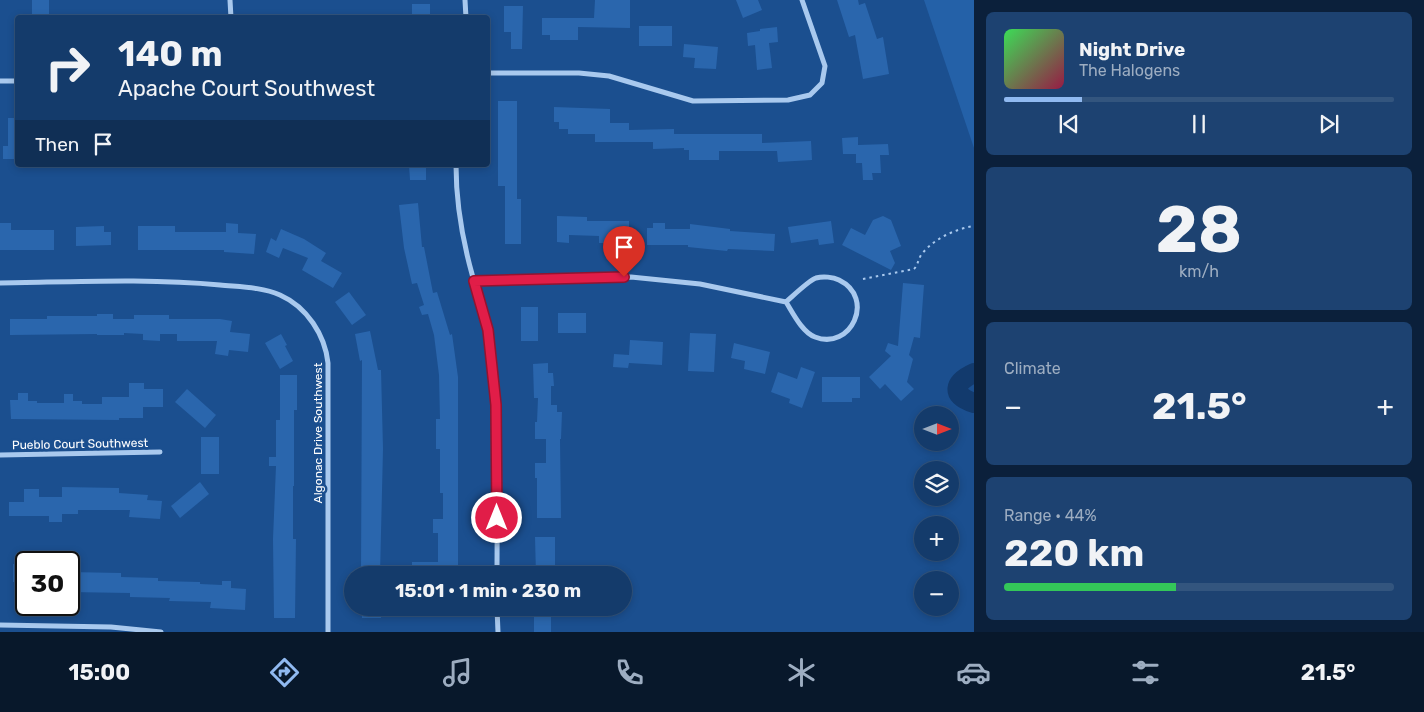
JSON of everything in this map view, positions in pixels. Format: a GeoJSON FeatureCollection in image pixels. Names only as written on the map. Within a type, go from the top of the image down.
{"type":"FeatureCollection","features":[{"type":"Feature","properties":{"kind":"street"},"geometry":{"type":"LineString","coordinates":[[230,0],[230,15]]}},
{"type":"Feature","properties":{"kind":"street"},"geometry":{"type":"LineString","coordinates":[[465,0],[466,15]]}},
{"type":"Feature","properties":{"kind":"street"},"geometry":{"type":"LineString","coordinates":[[490,73],[579,73],[609,76],[693,101],[788,100],[810,95],[822,83],[824,66],[802,0]]}},
{"type":"Feature","properties":{"kind":"street"},"geometry":{"type":"LineString","coordinates":[[0,81],[15,80]]}},
{"type":"Feature","properties":{"kind":"street"},"geometry":{"type":"LineString","coordinates":[[456,167],[456,192],[468,260],[488,330],[496,405],[497,566]]}},
{"type":"Feature","properties":{"kind":"street"},"geometry":{"type":"LineString","coordinates":[[474,281],[631,277],[700,284],[786,302],[803,326],[814,337],[831,340],[848,332],[856,318],[857,299],[848,284],[834,277],[816,278],[786,302]]}},
{"type":"Feature","properties":{"kind":"street","name":"Algonac Drive Southwest"},"geometry":{"type":"LineString","coordinates":[[0,283],[130,281],[218,285],[271,292],[287,299],[306,314],[322,338],[328,364],[328,632]]}},
{"type":"Feature","properties":{"kind":"street","name":"Pueblo Court Southwest"},"geometry":{"type":"LineString","coordinates":[[0,455],[160,452]]}},
{"type":"Feature","properties":{"kind":"street"},"geometry":{"type":"LineString","coordinates":[[497,616],[498,632]]}},
{"type":"Feature","properties":{"kind":"street"},"geometry":{"type":"LineString","coordinates":[[0,625],[111,627],[161,632]]}},
{"type":"Feature","properties":{"kind":"path"},"geometry":{"type":"LineString","coordinates":[[863,279],[914,269],[918,265],[920,256],[943,236],[974,226]]}},
{"type":"Feature","properties":{"kind":"shaded area"},"geometry":{"type":"Polygon","coordinates":[[[924,0],[974,0],[974,148],[924,0]]]}},
{"type":"Feature","properties":{"kind":"building"},"geometry":{"type":"Polygon","coordinates":[[[32,0],[49,0],[49,15],[32,15],[32,0]]]}},
{"type":"Feature","properties":{"kind":"building"},"geometry":{"type":"Polygon","coordinates":[[[595,0],[630,0],[630,28],[578,27],[578,40],[550,40],[550,35],[542,35],[542,18],[594,18],[595,0]]]}},
{"type":"Feature","properties":{"kind":"building"},"geometry":{"type":"Polygon","coordinates":[[[736,0],[758,0],[762,10],[743,18],[736,0]]]}},
{"type":"Feature","properties":{"kind":"building"},"geometry":{"type":"Polygon","coordinates":[[[837,0],[858,0],[859,5],[865,3],[877,39],[883,37],[889,74],[863,79],[855,35],[849,37],[837,0]]]}},
{"type":"Feature","properties":{"kind":"building"},"geometry":{"type":"Polygon","coordinates":[[[412,4],[430,4],[430,15],[412,15],[412,4]]]}},
{"type":"Feature","properties":{"kind":"building"},"geometry":{"type":"Polygon","coordinates":[[[504,6],[523,6],[522,49],[511,49],[511,32],[504,32],[504,6]]]}},
{"type":"Feature","properties":{"kind":"building"},"geometry":{"type":"Polygon","coordinates":[[[639,26],[672,26],[672,46],[639,46],[639,26]]]}},
{"type":"Feature","properties":{"kind":"building"},"geometry":{"type":"Polygon","coordinates":[[[777,27],[778,42],[769,43],[772,68],[757,70],[755,45],[748,46],[747,33],[777,27]]]}},
{"type":"Feature","properties":{"kind":"building"},"geometry":{"type":"Polygon","coordinates":[[[684,44],[718,47],[716,69],[694,68],[695,58],[683,57],[684,44]]]}},
{"type":"Feature","properties":{"kind":"building"},"geometry":{"type":"Polygon","coordinates":[[[498,101],[517,101],[517,199],[521,199],[521,244],[505,244],[505,186],[498,186],[498,101]]]}},
{"type":"Feature","properties":{"kind":"building"},"geometry":{"type":"Polygon","coordinates":[[[554,107],[610,109],[610,123],[629,123],[629,130],[674,129],[674,134],[762,134],[762,143],[811,141],[812,160],[778,162],[777,151],[719,151],[719,160],[689,160],[689,150],[684,150],[684,148],[653,149],[653,142],[595,142],[595,134],[568,134],[568,129],[559,129],[559,122],[554,122],[554,107]]]}},
{"type":"Feature","properties":{"kind":"building"},"geometry":{"type":"Polygon","coordinates":[[[8,118],[15,118],[15,159],[3,159],[3,146],[8,146],[8,118]]]}},
{"type":"Feature","properties":{"kind":"building"},"geometry":{"type":"Polygon","coordinates":[[[858,137],[858,145],[888,144],[889,155],[880,155],[881,173],[872,173],[873,180],[863,180],[862,163],[856,163],[856,154],[843,154],[842,138],[858,137]]]}},
{"type":"Feature","properties":{"kind":"building"},"geometry":{"type":"Polygon","coordinates":[[[409,167],[426,167],[426,180],[410,180],[409,167]]]}},
{"type":"Feature","properties":{"kind":"building"},"geometry":{"type":"Polygon","coordinates":[[[418,203],[422,247],[424,247],[433,293],[437,292],[450,335],[452,334],[458,377],[458,566],[412,566],[412,562],[438,562],[438,533],[433,533],[433,519],[443,519],[443,493],[440,493],[440,449],[436,449],[436,419],[440,419],[439,375],[434,335],[428,314],[422,315],[419,307],[424,305],[417,283],[412,284],[404,248],[399,205],[418,203]]]}},
{"type":"Feature","properties":{"kind":"building"},"geometry":{"type":"Polygon","coordinates":[[[557,216],[587,217],[587,221],[629,221],[629,243],[599,243],[599,236],[569,235],[569,243],[557,242],[557,216]]]}},
{"type":"Feature","properties":{"kind":"building"},"geometry":{"type":"Polygon","coordinates":[[[883,216],[891,220],[901,246],[890,251],[895,263],[891,270],[842,245],[851,228],[865,235],[873,220],[883,216]]]}},
{"type":"Feature","properties":{"kind":"building"},"geometry":{"type":"Polygon","coordinates":[[[831,221],[834,243],[819,245],[818,239],[791,243],[788,227],[831,221]]]}},
{"type":"Feature","properties":{"kind":"building"},"geometry":{"type":"Polygon","coordinates":[[[0,223],[11,223],[11,230],[54,230],[54,250],[0,250],[0,223]]]}},
{"type":"Feature","properties":{"kind":"building"},"geometry":{"type":"Polygon","coordinates":[[[226,223],[238,224],[238,233],[256,234],[254,254],[224,252],[224,250],[138,250],[138,226],[175,226],[175,232],[226,232],[226,223]]]}},
{"type":"Feature","properties":{"kind":"building"},"geometry":{"type":"Polygon","coordinates":[[[653,223],[665,223],[665,229],[690,229],[690,224],[730,229],[730,231],[775,234],[774,251],[728,249],[727,251],[688,247],[688,245],[647,245],[647,228],[653,228],[653,223]]]}},
{"type":"Feature","properties":{"kind":"building"},"geometry":{"type":"Polygon","coordinates":[[[104,226],[104,232],[111,232],[111,245],[76,246],[76,227],[104,226]]]}},
{"type":"Feature","properties":{"kind":"building"},"geometry":{"type":"Polygon","coordinates":[[[281,229],[304,239],[326,253],[321,261],[342,273],[333,288],[302,270],[308,258],[283,248],[279,258],[266,252],[271,238],[276,241],[281,229]]]}},
{"type":"Feature","properties":{"kind":"building"},"geometry":{"type":"Polygon","coordinates":[[[903,283],[924,285],[920,338],[914,337],[909,355],[913,359],[907,382],[914,389],[901,401],[885,384],[880,389],[869,377],[891,356],[885,351],[888,343],[898,346],[903,283]]]}},
{"type":"Feature","properties":{"kind":"building"},"geometry":{"type":"Polygon","coordinates":[[[349,292],[366,315],[352,325],[335,302],[349,292]]]}},
{"type":"Feature","properties":{"kind":"building"},"geometry":{"type":"Polygon","coordinates":[[[521,307],[538,307],[538,341],[521,341],[521,307]]]}},
{"type":"Feature","properties":{"kind":"building"},"geometry":{"type":"Polygon","coordinates":[[[558,313],[586,313],[586,333],[558,333],[558,313]]]}},
{"type":"Feature","properties":{"kind":"building"},"geometry":{"type":"Polygon","coordinates":[[[97,314],[113,314],[113,319],[134,319],[134,315],[169,315],[169,319],[220,319],[232,321],[230,332],[250,334],[248,352],[229,350],[228,356],[215,354],[217,341],[177,341],[177,334],[160,334],[160,341],[143,340],[143,334],[124,333],[124,335],[10,335],[10,319],[47,319],[47,316],[97,316],[97,314]]]}},
{"type":"Feature","properties":{"kind":"building"},"geometry":{"type":"Polygon","coordinates":[[[370,331],[378,370],[381,370],[383,449],[380,566],[361,566],[362,360],[360,361],[355,334],[370,331]]]}},
{"type":"Feature","properties":{"kind":"building"},"geometry":{"type":"Polygon","coordinates":[[[690,333],[716,334],[714,372],[688,371],[690,333]]]}},
{"type":"Feature","properties":{"kind":"building"},"geometry":{"type":"Polygon","coordinates":[[[281,334],[293,361],[280,369],[265,343],[281,334]]]}},
{"type":"Feature","properties":{"kind":"building"},"geometry":{"type":"Polygon","coordinates":[[[630,340],[663,342],[662,365],[629,363],[628,368],[613,367],[614,354],[629,355],[630,340]]]}},
{"type":"Feature","properties":{"kind":"building"},"geometry":{"type":"Polygon","coordinates":[[[734,343],[770,352],[765,374],[744,369],[745,361],[731,358],[734,343]]]}},
{"type":"Feature","properties":{"kind":"building"},"geometry":{"type":"Polygon","coordinates":[[[548,363],[548,373],[553,373],[554,386],[551,386],[551,405],[557,405],[557,412],[562,412],[560,439],[561,518],[537,518],[535,463],[546,463],[546,439],[535,439],[538,398],[534,398],[533,364],[548,363]]]}},
{"type":"Feature","properties":{"kind":"building"},"geometry":{"type":"Polygon","coordinates":[[[801,367],[815,372],[802,408],[789,403],[790,399],[771,392],[778,372],[797,379],[801,367]]]}},
{"type":"Feature","properties":{"kind":"building"},"geometry":{"type":"Polygon","coordinates":[[[280,375],[297,375],[297,410],[294,410],[293,486],[293,539],[296,539],[295,618],[274,618],[273,539],[276,466],[269,466],[269,457],[276,457],[276,420],[280,420],[280,375]]]}},
{"type":"Feature","properties":{"kind":"building"},"geometry":{"type":"Polygon","coordinates":[[[822,377],[860,377],[860,398],[852,398],[852,402],[822,402],[822,377]]]}},
{"type":"Feature","properties":{"kind":"building"},"geometry":{"type":"Polygon","coordinates":[[[129,383],[144,383],[144,389],[163,389],[163,407],[143,407],[143,418],[119,418],[119,420],[11,419],[10,400],[18,400],[18,393],[28,393],[28,401],[37,401],[37,403],[64,403],[64,394],[73,394],[73,401],[82,401],[82,404],[102,404],[102,397],[129,397],[129,383]]]}},
{"type":"Feature","properties":{"kind":"building"},"geometry":{"type":"Polygon","coordinates":[[[187,389],[216,415],[205,428],[175,402],[187,389]]]}},
{"type":"Feature","properties":{"kind":"building"},"geometry":{"type":"Polygon","coordinates":[[[201,437],[219,437],[219,474],[201,474],[201,437]]]}},
{"type":"Feature","properties":{"kind":"building"},"geometry":{"type":"Polygon","coordinates":[[[200,482],[209,494],[180,518],[171,506],[200,482]]]}},
{"type":"Feature","properties":{"kind":"building"},"geometry":{"type":"Polygon","coordinates":[[[62,487],[119,488],[119,493],[148,495],[147,500],[162,501],[160,519],[129,517],[130,510],[78,510],[78,514],[62,514],[62,522],[49,522],[49,516],[9,516],[9,502],[24,502],[24,489],[39,489],[39,497],[62,497],[62,487]]]}},
{"type":"Feature","properties":{"kind":"building"},"geometry":{"type":"Polygon","coordinates":[[[535,537],[555,537],[555,566],[536,566],[535,537]]]}},
{"type":"Feature","properties":{"kind":"building"},"geometry":{"type":"Polygon","coordinates":[[[13,564],[15,564],[15,582],[13,582],[13,564]]]}},
{"type":"Feature","properties":{"kind":"building"},"geometry":{"type":"Polygon","coordinates":[[[80,572],[121,573],[121,577],[158,578],[158,581],[200,582],[200,584],[222,585],[222,581],[231,581],[231,588],[246,589],[245,610],[210,608],[211,602],[169,601],[170,598],[130,597],[130,593],[80,592],[80,572]]]}},
{"type":"Feature","properties":{"kind":"building"},"geometry":{"type":"Polygon","coordinates":[[[362,616],[381,616],[381,618],[362,618],[362,616]]]}},
{"type":"Feature","properties":{"kind":"building"},"geometry":{"type":"Polygon","coordinates":[[[534,616],[551,616],[551,632],[534,632],[534,616]]]}},
{"type":"Feature","properties":{"kind":"waterway"},"geometry":{"type":"LineString","coordinates":[[974,373],[962,380],[958,388],[961,396],[974,403]]}},
{"type":"Feature","properties":{"kind":"route"},"geometry":{"type":"LineString","coordinates":[[497,518],[496,405],[488,330],[474,281],[624,277]]}}]}
